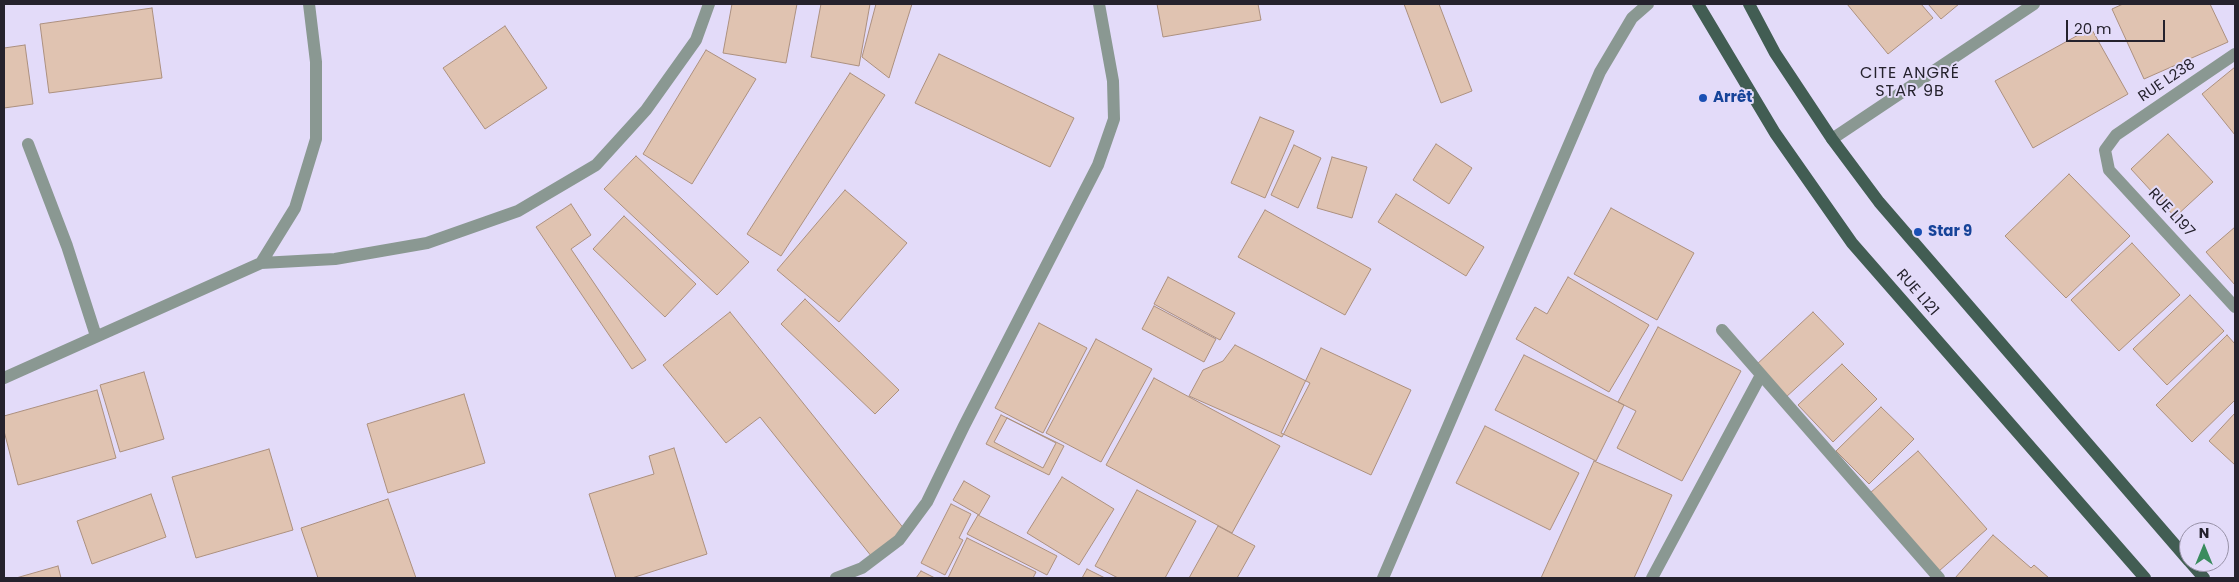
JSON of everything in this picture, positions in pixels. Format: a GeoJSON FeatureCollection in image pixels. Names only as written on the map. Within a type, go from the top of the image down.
{"type":"FeatureCollection","features":[{"type":"Feature","properties":{"kind":"main road","name":"RUE L121"},"geometry":{"type":"LineString","coordinates":[[1698,4],[1775,133],[1852,243],[2145,578]]}},
{"type":"Feature","properties":{"kind":"main road"},"geometry":{"type":"LineString","coordinates":[[1749,4],[1775,52],[1832,139],[1879,202],[2179,548]]}},
{"type":"Feature","properties":{"kind":"street"},"geometry":{"type":"LineString","coordinates":[[261,263],[295,208],[316,139],[316,62],[309,4]]}},
{"type":"Feature","properties":{"kind":"street"},"geometry":{"type":"LineString","coordinates":[[4,378],[261,263],[335,259],[427,243],[518,211],[596,165],[603,158],[646,110],[696,40],[709,4]]}},
{"type":"Feature","properties":{"kind":"street"},"geometry":{"type":"LineString","coordinates":[[836,578],[862,568],[899,540],[927,502],[1098,166],[1114,119],[1113,81],[1099,4]]}},
{"type":"Feature","properties":{"kind":"street"},"geometry":{"type":"LineString","coordinates":[[1383,578],[1600,72],[1632,18],[1648,4]]}},
{"type":"Feature","properties":{"kind":"street"},"geometry":{"type":"LineString","coordinates":[[1832,139],[2034,4]]}},
{"type":"Feature","properties":{"kind":"street","name":"RUE L238"},"geometry":{"type":"LineString","coordinates":[[2116,135],[2235,54]]}},
{"type":"Feature","properties":{"kind":"street","name":"RUE L197"},"geometry":{"type":"LineString","coordinates":[[2116,135],[2105,150],[2108,170],[2235,307]]}},
{"type":"Feature","properties":{"kind":"street"},"geometry":{"type":"LineString","coordinates":[[28,144],[67,246],[96,336]]}},
{"type":"Feature","properties":{"kind":"street"},"geometry":{"type":"LineString","coordinates":[[1722,330],[1940,578]]}},
{"type":"Feature","properties":{"kind":"street"},"geometry":{"type":"LineString","coordinates":[[1652,578],[1761,375]]}},
{"type":"Feature","properties":{"kind":"building"},"geometry":{"type":"Polygon","coordinates":[[[732,4],[797,4],[786,63],[723,53],[732,4]]]}},
{"type":"Feature","properties":{"kind":"building"},"geometry":{"type":"Polygon","coordinates":[[[821,4],[870,4],[859,66],[811,57],[821,4]]]}},
{"type":"Feature","properties":{"kind":"building"},"geometry":{"type":"Polygon","coordinates":[[[876,4],[912,4],[889,78],[862,57],[876,4]]]}},
{"type":"Feature","properties":{"kind":"building"},"geometry":{"type":"Polygon","coordinates":[[[1157,4],[1258,4],[1261,20],[1163,37],[1157,4]]]}},
{"type":"Feature","properties":{"kind":"building"},"geometry":{"type":"Polygon","coordinates":[[[1404,4],[1439,4],[1472,91],[1441,103],[1404,4]]]}},
{"type":"Feature","properties":{"kind":"building"},"geometry":{"type":"Polygon","coordinates":[[[1847,4],[1921,4],[1933,18],[1888,54],[1847,4]]]}},
{"type":"Feature","properties":{"kind":"building"},"geometry":{"type":"Polygon","coordinates":[[[1928,4],[1959,4],[1941,19],[1928,4]]]}},
{"type":"Feature","properties":{"kind":"building"},"geometry":{"type":"Polygon","coordinates":[[[2123,4],[2210,4],[2228,42],[2144,79],[2112,9],[2123,4]]]}},
{"type":"Feature","properties":{"kind":"building"},"geometry":{"type":"Polygon","coordinates":[[[152,8],[162,78],[49,93],[40,24],[152,8]]]}},
{"type":"Feature","properties":{"kind":"building"},"geometry":{"type":"Polygon","coordinates":[[[505,26],[547,88],[485,129],[443,68],[505,26]]]}},
{"type":"Feature","properties":{"kind":"building"},"geometry":{"type":"Polygon","coordinates":[[[2091,28],[2128,94],[2033,148],[1995,81],[2091,28]]]}},
{"type":"Feature","properties":{"kind":"building"},"geometry":{"type":"Polygon","coordinates":[[[25,45],[33,104],[4,108],[4,48],[25,45]]]}},
{"type":"Feature","properties":{"kind":"building"},"geometry":{"type":"Polygon","coordinates":[[[706,50],[756,79],[692,184],[643,154],[706,50]]]}},
{"type":"Feature","properties":{"kind":"building"},"geometry":{"type":"Polygon","coordinates":[[[939,54],[1074,118],[1050,167],[915,103],[939,54]]]}},
{"type":"Feature","properties":{"kind":"building"},"geometry":{"type":"Polygon","coordinates":[[[2235,67],[2235,135],[2202,94],[2235,67]]]}},
{"type":"Feature","properties":{"kind":"building"},"geometry":{"type":"Polygon","coordinates":[[[850,73],[885,95],[781,256],[747,234],[850,73]]]}},
{"type":"Feature","properties":{"kind":"building"},"geometry":{"type":"Polygon","coordinates":[[[1260,117],[1294,131],[1265,198],[1231,183],[1260,117]]]}},
{"type":"Feature","properties":{"kind":"building"},"geometry":{"type":"Polygon","coordinates":[[[2168,134],[2213,182],[2175,217],[2131,169],[2168,134]]]}},
{"type":"Feature","properties":{"kind":"building"},"geometry":{"type":"Polygon","coordinates":[[[1436,144],[1472,168],[1449,204],[1413,180],[1436,144]]]}},
{"type":"Feature","properties":{"kind":"building"},"geometry":{"type":"Polygon","coordinates":[[[1294,145],[1321,158],[1298,208],[1271,195],[1294,145]]]}},
{"type":"Feature","properties":{"kind":"building"},"geometry":{"type":"Polygon","coordinates":[[[636,156],[749,262],[717,295],[604,189],[636,156]]]}},
{"type":"Feature","properties":{"kind":"building"},"geometry":{"type":"Polygon","coordinates":[[[1332,157],[1367,167],[1352,218],[1317,208],[1332,157]]]}},
{"type":"Feature","properties":{"kind":"building"},"geometry":{"type":"Polygon","coordinates":[[[2069,174],[2130,236],[2066,298],[2005,236],[2069,174]]]}},
{"type":"Feature","properties":{"kind":"building"},"geometry":{"type":"Polygon","coordinates":[[[845,190],[907,243],[839,322],[777,270],[845,190]]]}},
{"type":"Feature","properties":{"kind":"building"},"geometry":{"type":"Polygon","coordinates":[[[1396,194],[1484,247],[1466,276],[1378,222],[1396,194]]]}},
{"type":"Feature","properties":{"kind":"building"},"geometry":{"type":"Polygon","coordinates":[[[571,204],[591,235],[571,249],[646,360],[632,369],[536,227],[571,204]]]}},
{"type":"Feature","properties":{"kind":"building"},"geometry":{"type":"Polygon","coordinates":[[[1611,208],[1694,253],[1657,320],[1574,274],[1611,208]]]}},
{"type":"Feature","properties":{"kind":"building"},"geometry":{"type":"Polygon","coordinates":[[[1265,210],[1371,269],[1345,315],[1238,257],[1265,210]]]}},
{"type":"Feature","properties":{"kind":"building"},"geometry":{"type":"Polygon","coordinates":[[[624,216],[696,284],[665,317],[593,249],[624,216]]]}},
{"type":"Feature","properties":{"kind":"building"},"geometry":{"type":"Polygon","coordinates":[[[2235,227],[2235,285],[2206,252],[2235,227]]]}},
{"type":"Feature","properties":{"kind":"building"},"geometry":{"type":"Polygon","coordinates":[[[2132,243],[2180,295],[2119,351],[2071,300],[2132,243]]]}},
{"type":"Feature","properties":{"kind":"building"},"geometry":{"type":"Polygon","coordinates":[[[1168,277],[1235,313],[1220,340],[1154,304],[1168,277]]]}},
{"type":"Feature","properties":{"kind":"building"},"geometry":{"type":"Polygon","coordinates":[[[1568,277],[1649,325],[1609,392],[1516,339],[1535,307],[1547,314],[1568,277]]]}},
{"type":"Feature","properties":{"kind":"building"},"geometry":{"type":"Polygon","coordinates":[[[2190,295],[2224,331],[2167,385],[2133,349],[2190,295]]]}},
{"type":"Feature","properties":{"kind":"building"},"geometry":{"type":"Polygon","coordinates":[[[805,299],[899,390],[875,414],[781,324],[805,299]]]}},
{"type":"Feature","properties":{"kind":"building"},"geometry":{"type":"Polygon","coordinates":[[[1154,306],[1216,339],[1204,362],[1142,329],[1154,306]]]}},
{"type":"Feature","properties":{"kind":"building"},"geometry":{"type":"Polygon","coordinates":[[[730,312],[905,530],[872,557],[760,417],[726,443],[663,365],[730,312]]]}},
{"type":"Feature","properties":{"kind":"building"},"geometry":{"type":"Polygon","coordinates":[[[1813,312],[1844,344],[1785,398],[1755,366],[1813,312]]]}},
{"type":"Feature","properties":{"kind":"building"},"geometry":{"type":"Polygon","coordinates":[[[1039,323],[1087,348],[1043,433],[995,408],[1039,323]]]}},
{"type":"Feature","properties":{"kind":"building"},"geometry":{"type":"Polygon","coordinates":[[[1658,327],[1741,371],[1682,481],[1617,448],[1636,411],[1618,402],[1658,327]]]}},
{"type":"Feature","properties":{"kind":"building"},"geometry":{"type":"Polygon","coordinates":[[[2227,335],[2235,344],[2235,400],[2192,442],[2156,405],[2227,335]]]}},
{"type":"Feature","properties":{"kind":"building"},"geometry":{"type":"Polygon","coordinates":[[[1096,339],[1152,369],[1101,462],[1046,433],[1096,339]]]}},
{"type":"Feature","properties":{"kind":"building"},"geometry":{"type":"Polygon","coordinates":[[[1235,345],[1310,383],[1282,437],[1189,396],[1203,370],[1223,361],[1235,345]]]}},
{"type":"Feature","properties":{"kind":"building"},"geometry":{"type":"Polygon","coordinates":[[[1321,348],[1411,390],[1371,475],[1281,433],[1321,348]]]}},
{"type":"Feature","properties":{"kind":"building"},"geometry":{"type":"Polygon","coordinates":[[[1524,355],[1624,405],[1596,461],[1495,410],[1524,355]]]}},
{"type":"Feature","properties":{"kind":"building"},"geometry":{"type":"Polygon","coordinates":[[[1842,364],[1877,399],[1833,442],[1798,405],[1842,364]]]}},
{"type":"Feature","properties":{"kind":"building"},"geometry":{"type":"Polygon","coordinates":[[[144,372],[164,439],[120,452],[100,385],[144,372]]]}},
{"type":"Feature","properties":{"kind":"building"},"geometry":{"type":"Polygon","coordinates":[[[1154,378],[1280,446],[1232,533],[1106,465],[1154,378]]]}},
{"type":"Feature","properties":{"kind":"building"},"geometry":{"type":"Polygon","coordinates":[[[97,390],[116,458],[18,485],[4,431],[4,416],[97,390]]]}},
{"type":"Feature","properties":{"kind":"building"},"geometry":{"type":"Polygon","coordinates":[[[464,394],[485,463],[388,493],[367,424],[464,394]]]}},
{"type":"Feature","properties":{"kind":"building"},"geometry":{"type":"Polygon","coordinates":[[[1881,407],[1914,439],[1869,484],[1836,451],[1881,407]]]}},
{"type":"Feature","properties":{"kind":"building"},"geometry":{"type":"Polygon","coordinates":[[[2235,413],[2235,465],[2209,441],[2235,413]]]}},
{"type":"Feature","properties":{"kind":"building"},"geometry":{"type":"Polygon","coordinates":[[[1001,415],[1064,446],[1049,475],[986,444],[1001,415]]]}},
{"type":"Feature","properties":{"kind":"building"},"geometry":{"type":"Polygon","coordinates":[[[1007,418],[1056,443],[1043,468],[994,442],[1007,418]]]}},
{"type":"Feature","properties":{"kind":"building"},"geometry":{"type":"Polygon","coordinates":[[[1485,426],[1579,473],[1550,530],[1456,483],[1485,426]]]}},
{"type":"Feature","properties":{"kind":"building"},"geometry":{"type":"Polygon","coordinates":[[[674,448],[707,554],[632,578],[616,578],[589,494],[654,474],[649,456],[674,448]]]}},
{"type":"Feature","properties":{"kind":"building"},"geometry":{"type":"Polygon","coordinates":[[[269,449],[293,530],[196,558],[172,477],[269,449]]]}},
{"type":"Feature","properties":{"kind":"building"},"geometry":{"type":"Polygon","coordinates":[[[1918,451],[1987,529],[1939,571],[1870,493],[1918,451]]]}},
{"type":"Feature","properties":{"kind":"building"},"geometry":{"type":"Polygon","coordinates":[[[1594,461],[1672,495],[1634,578],[1541,578],[1594,461]]]}},
{"type":"Feature","properties":{"kind":"building"},"geometry":{"type":"Polygon","coordinates":[[[1062,477],[1114,509],[1079,565],[1027,533],[1062,477]]]}},
{"type":"Feature","properties":{"kind":"building"},"geometry":{"type":"Polygon","coordinates":[[[964,481],[990,496],[979,515],[953,500],[964,481]]]}},
{"type":"Feature","properties":{"kind":"building"},"geometry":{"type":"Polygon","coordinates":[[[1137,490],[1196,521],[1165,578],[1118,578],[1095,566],[1137,490]]]}},
{"type":"Feature","properties":{"kind":"building"},"geometry":{"type":"Polygon","coordinates":[[[151,494],[166,537],[92,564],[77,521],[151,494]]]}},
{"type":"Feature","properties":{"kind":"building"},"geometry":{"type":"Polygon","coordinates":[[[388,499],[416,578],[318,578],[301,528],[388,499]]]}},
{"type":"Feature","properties":{"kind":"building"},"geometry":{"type":"Polygon","coordinates":[[[951,504],[971,514],[959,538],[963,540],[945,575],[921,563],[951,504]]]}},
{"type":"Feature","properties":{"kind":"building"},"geometry":{"type":"Polygon","coordinates":[[[978,515],[1057,556],[1047,575],[967,534],[978,515]]]}},
{"type":"Feature","properties":{"kind":"building"},"geometry":{"type":"Polygon","coordinates":[[[1218,526],[1255,546],[1237,578],[1189,578],[1218,526]]]}},
{"type":"Feature","properties":{"kind":"building"},"geometry":{"type":"Polygon","coordinates":[[[1993,535],[2031,568],[2034,565],[2049,578],[1955,578],[1993,535]]]}},
{"type":"Feature","properties":{"kind":"building"},"geometry":{"type":"Polygon","coordinates":[[[967,538],[1036,572],[1033,578],[948,578],[967,538]]]}},
{"type":"Feature","properties":{"kind":"building"},"geometry":{"type":"Polygon","coordinates":[[[58,566],[61,578],[16,578],[58,566]]]}},
{"type":"Feature","properties":{"kind":"building"},"geometry":{"type":"Polygon","coordinates":[[[1087,569],[1105,578],[1082,578],[1087,569]]]}},
{"type":"Feature","properties":{"kind":"building"},"geometry":{"type":"Polygon","coordinates":[[[921,571],[935,578],[916,578],[921,571]]]}},
{"type":"Feature","properties":{"kind":"place","name":"Arrêt"},"geometry":{"type":"Point","coordinates":[1703,98]}},
{"type":"Feature","properties":{"kind":"place","name":"Star 9"},"geometry":{"type":"Point","coordinates":[1918,232]}},
{"type":"Feature","properties":{"kind":"district","name":"CITE ANGRÉ STAR 9B"},"geometry":{"type":"Point","coordinates":[1910,83]}}]}
